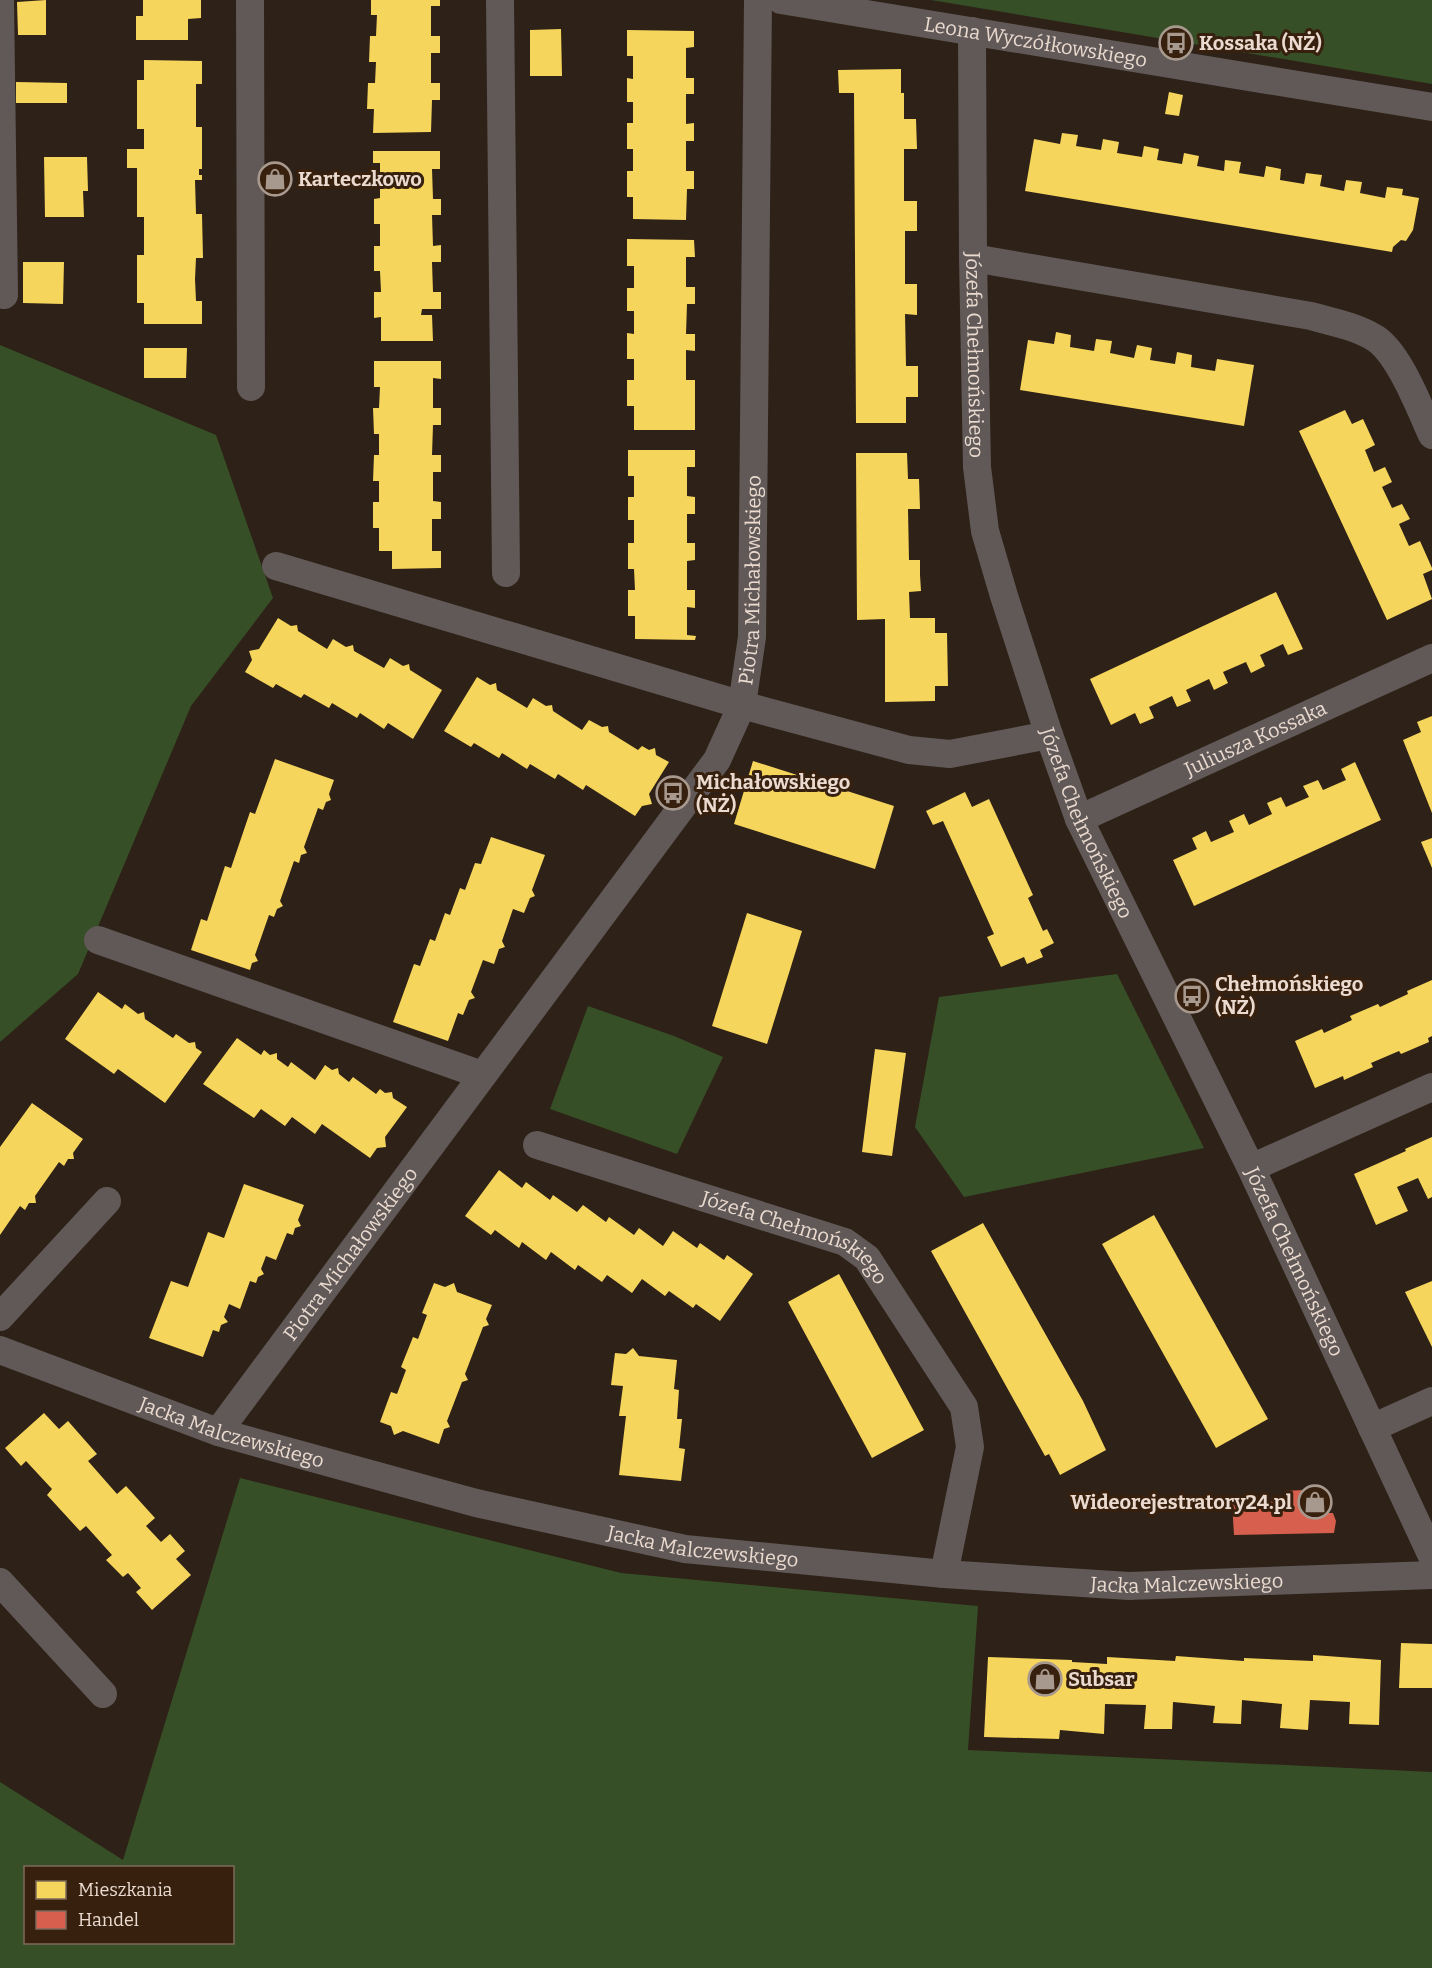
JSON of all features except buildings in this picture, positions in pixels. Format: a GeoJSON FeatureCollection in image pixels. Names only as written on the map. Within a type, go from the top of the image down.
{"type":"FeatureCollection","features":[{"type":"Feature","properties":{"kind":"street"},"geometry":{"type":"LineString","coordinates":[[0,0],[4,295]]}},
{"type":"Feature","properties":{"kind":"street"},"geometry":{"type":"LineString","coordinates":[[250,0],[251,387]]}},
{"type":"Feature","properties":{"kind":"street"},"geometry":{"type":"LineString","coordinates":[[500,0],[506,573]]}},
{"type":"Feature","properties":{"kind":"street","name":"Piotra Michałowskiego"},"geometry":{"type":"LineString","coordinates":[[218,1432],[717,760],[742,705],[752,637],[758,0]]}},
{"type":"Feature","properties":{"kind":"street","name":"Leona Wyczółkowskiego"},"geometry":{"type":"LineString","coordinates":[[781,0],[1432,107]]}},
{"type":"Feature","properties":{"kind":"street","name":"Józefa Chełmońskiego"},"geometry":{"type":"LineString","coordinates":[[972,31],[977,467],[985,531],[1049,735],[1079,819],[1251,1168],[1432,1556]]}},
{"type":"Feature","properties":{"kind":"street"},"geometry":{"type":"LineString","coordinates":[[973,258],[1311,316],[1354,328],[1376,338],[1393,357],[1432,435]]}},
{"type":"Feature","properties":{"kind":"street"},"geometry":{"type":"LineString","coordinates":[[276,566],[742,705],[909,750],[950,754],[1049,735]]}},
{"type":"Feature","properties":{"kind":"street","name":"Juliusza Kossaka"},"geometry":{"type":"LineString","coordinates":[[1079,819],[1432,658]]}},
{"type":"Feature","properties":{"kind":"street"},"geometry":{"type":"LineString","coordinates":[[98,940],[482,1075]]}},
{"type":"Feature","properties":{"kind":"street"},"geometry":{"type":"LineString","coordinates":[[1251,1168],[1432,1087]]}},
{"type":"Feature","properties":{"kind":"street","name":"Józefa Chełmońskiego"},"geometry":{"type":"LineString","coordinates":[[537,1145],[845,1242],[867,1258],[964,1407],[970,1447],[944,1574]]}},
{"type":"Feature","properties":{"kind":"street"},"geometry":{"type":"LineString","coordinates":[[0,1317],[108,1201]]}},
{"type":"Feature","properties":{"kind":"street","name":"Jacka Malczewskiego"},"geometry":{"type":"LineString","coordinates":[[0,1350],[218,1432],[476,1503],[685,1549],[944,1574],[1129,1586],[1432,1575]]}},
{"type":"Feature","properties":{"kind":"street"},"geometry":{"type":"LineString","coordinates":[[1372,1428],[1432,1401]]}},
{"type":"Feature","properties":{"kind":"street"},"geometry":{"type":"LineString","coordinates":[[0,1581],[103,1694]]}},
{"type":"Feature","properties":{"kind":"green space"},"geometry":{"type":"Polygon","coordinates":[[[931,0],[1432,0],[1432,84],[931,0]]]}},
{"type":"Feature","properties":{"kind":"green space"},"geometry":{"type":"Polygon","coordinates":[[[0,345],[216,435],[273,598],[191,706],[78,974],[0,1042],[0,345]]]}},
{"type":"Feature","properties":{"kind":"green space"},"geometry":{"type":"Polygon","coordinates":[[[1117,974],[1204,1148],[964,1197],[915,1127],[939,997],[1117,974]]]}},
{"type":"Feature","properties":{"kind":"green space"},"geometry":{"type":"Polygon","coordinates":[[[588,1006],[674,1036],[723,1057],[677,1154],[550,1109],[588,1006]]]}},
{"type":"Feature","properties":{"kind":"green space"},"geometry":{"type":"Polygon","coordinates":[[[240,1478],[621,1573],[978,1606],[968,1750],[1432,1772],[1432,1968],[0,1968],[0,1782],[123,1860],[240,1478]]]}},
{"type":"Feature","properties":{"kind":"place","name":"Kossaka (NŻ)"},"geometry":{"type":"Point","coordinates":[1176,43]}},
{"type":"Feature","properties":{"kind":"place","name":"Karteczkowo"},"geometry":{"type":"Point","coordinates":[275,179]}},
{"type":"Feature","properties":{"kind":"place","name":"Michałowskiego (NŻ)"},"geometry":{"type":"Point","coordinates":[673,793]}},
{"type":"Feature","properties":{"kind":"place","name":"Chełmońskiego (NŻ)"},"geometry":{"type":"Point","coordinates":[1192,996]}},
{"type":"Feature","properties":{"kind":"place","name":"Wideorejestratory24.pl"},"geometry":{"type":"Point","coordinates":[1315,1502]}},
{"type":"Feature","properties":{"kind":"place","name":"Subsar"},"geometry":{"type":"Point","coordinates":[1045,1679]}}]}
